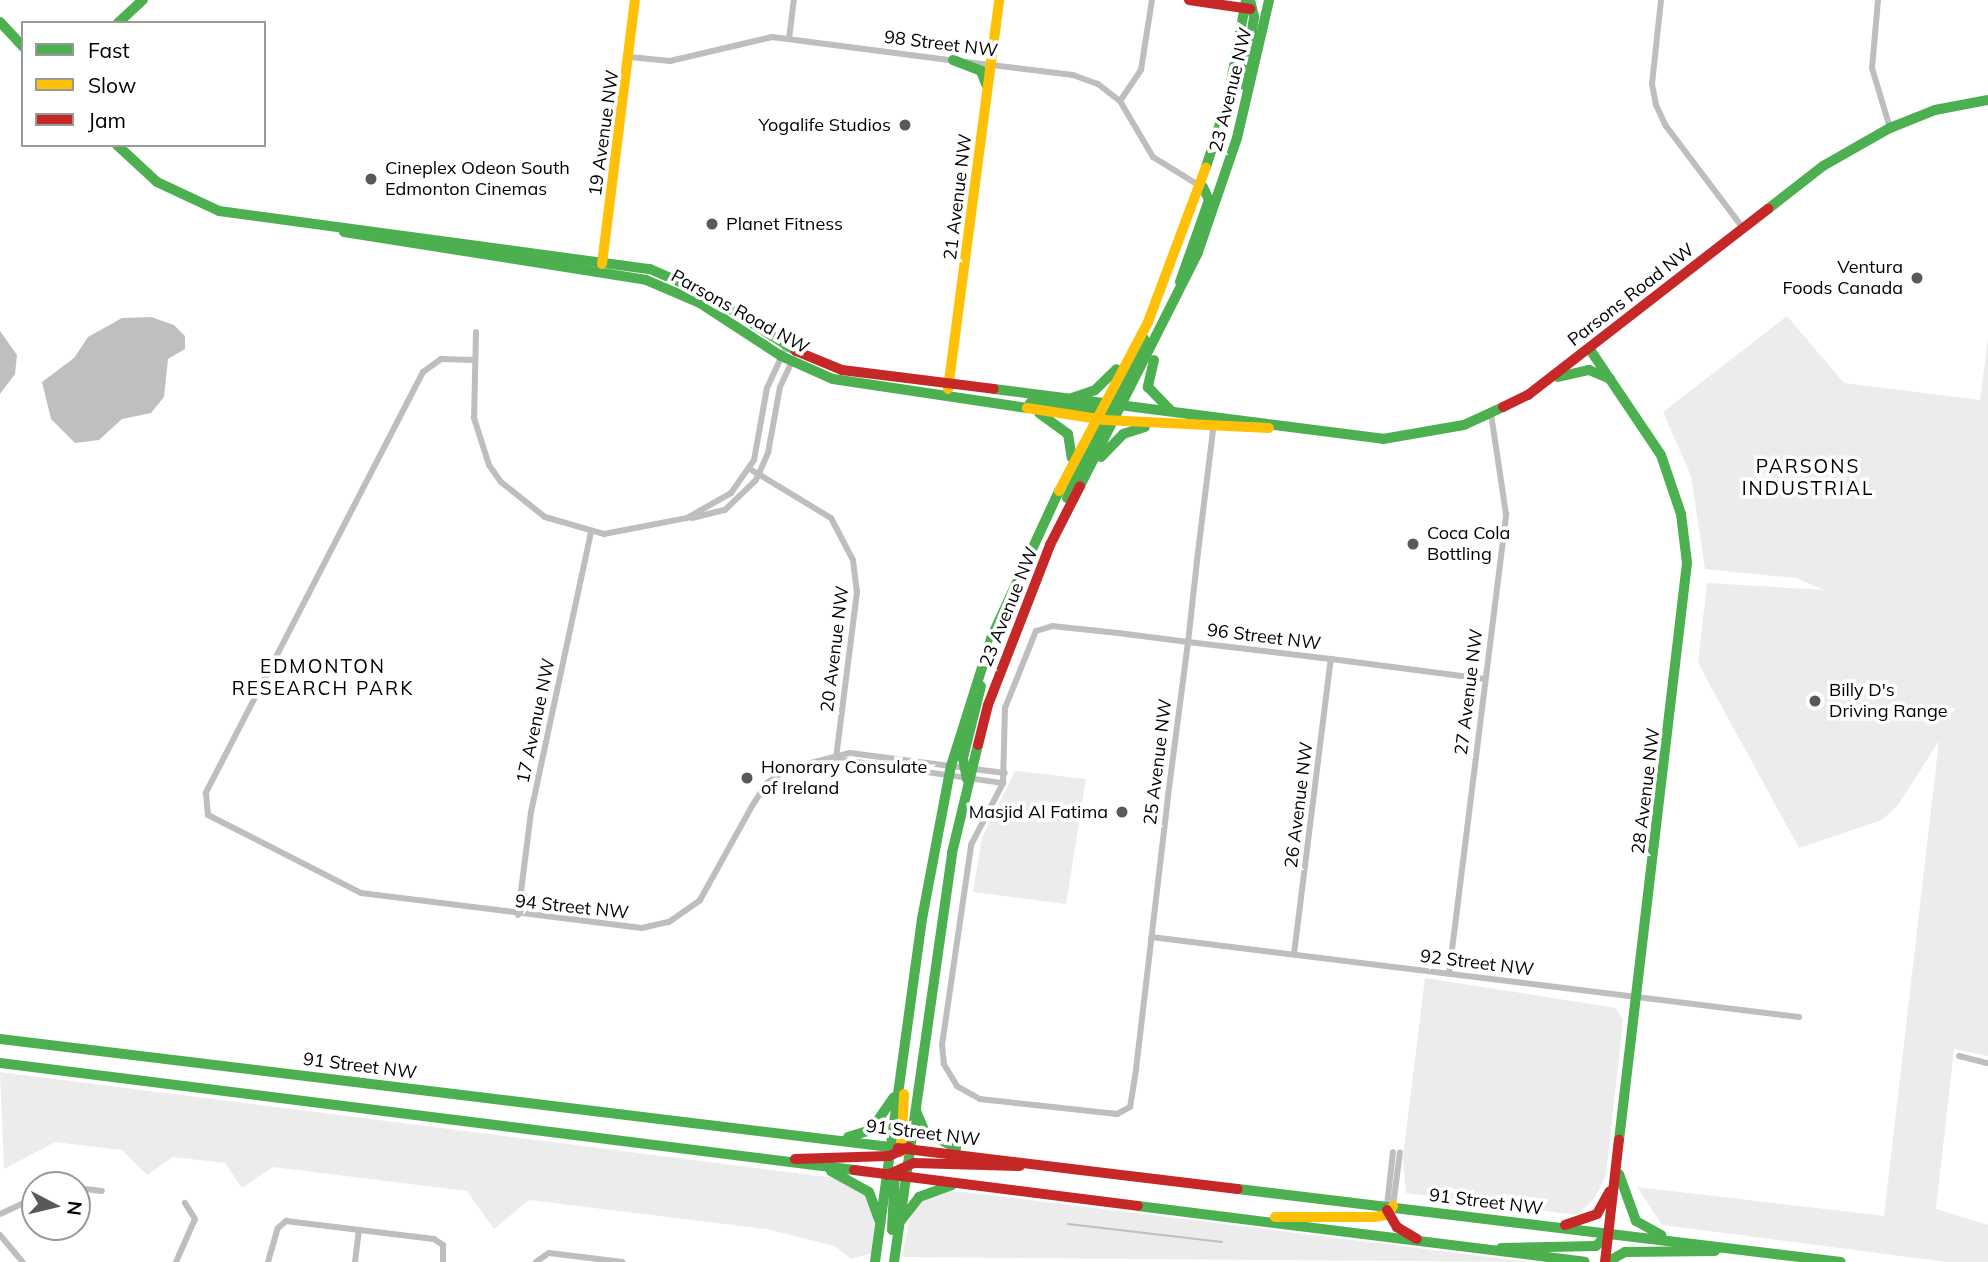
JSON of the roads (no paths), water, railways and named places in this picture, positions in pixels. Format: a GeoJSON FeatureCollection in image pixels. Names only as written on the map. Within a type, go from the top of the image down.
{"type":"FeatureCollection","features":[{"type":"Feature","properties":{"kind":"main road"},"geometry":{"type":"LineString","coordinates":[[120,21],[143,0]]}},
{"type":"Feature","properties":{"kind":"main road","name":"19 Avenue NW"},"geometry":{"type":"LineString","coordinates":[[601,271],[630,57],[635,0]]}},
{"type":"Feature","properties":{"kind":"main road","name":"21 Avenue NW"},"geometry":{"type":"LineString","coordinates":[[947,397],[999,0]]}},
{"type":"Feature","properties":{"kind":"main road"},"geometry":{"type":"LineString","coordinates":[[1189,0],[1249,5],[1267,12]]}},
{"type":"Feature","properties":{"kind":"main road","name":"23 Avenue NW"},"geometry":{"type":"LineString","coordinates":[[892,1262],[899,1224],[899,1083],[907,1024],[958,772],[987,650],[1070,466],[1110,413],[1174,308],[1237,138],[1269,0]]}},
{"type":"Feature","properties":{"kind":"main road"},"geometry":{"type":"LineString","coordinates":[[1237,138],[1249,5]]}},
{"type":"Feature","properties":{"kind":"main road","name":"23 Avenue NW"},"geometry":{"type":"LineString","coordinates":[[1110,413],[1203,187],[1249,5]]}},
{"type":"Feature","properties":{"kind":"main road"},"geometry":{"type":"LineString","coordinates":[[0,22],[21,45]]}},
{"type":"Feature","properties":{"kind":"main road"},"geometry":{"type":"LineString","coordinates":[[953,60],[984,75],[986,106]]}},
{"type":"Feature","properties":{"kind":"main road","name":"Parsons Road NW"},"geometry":{"type":"LineString","coordinates":[[321,226],[358,236],[601,271],[678,292],[781,356],[833,379],[1029,409],[1192,415],[1213,422],[1396,438],[1491,414],[1548,381],[1823,166],[1890,128],[1935,110],[1988,100]]}},
{"type":"Feature","properties":{"kind":"main road","name":"Parsons Road NW"},"geometry":{"type":"LineString","coordinates":[[119,147],[157,182],[202,205],[321,226],[603,259],[672,277],[797,351],[842,370],[1037,395],[1110,413],[1182,426],[1213,422]]}},
{"type":"Feature","properties":{"kind":"main road"},"geometry":{"type":"LineString","coordinates":[[1192,415],[1162,406],[1149,387],[1209,200],[1203,187]]}},
{"type":"Feature","properties":{"kind":"main road"},"geometry":{"type":"LineString","coordinates":[[1051,545],[1148,322]]}},
{"type":"Feature","properties":{"kind":"main road"},"geometry":{"type":"LineString","coordinates":[[1037,395],[1072,398],[1095,390],[1139,341]]}},
{"type":"Feature","properties":{"kind":"main road","name":"28 Avenue NW"},"geometry":{"type":"LineString","coordinates":[[1589,348],[1615,383],[1667,468],[1681,514],[1687,563],[1606,1262]]}},
{"type":"Feature","properties":{"kind":"main road"},"geometry":{"type":"LineString","coordinates":[[1548,381],[1589,370],[1615,383]]}},
{"type":"Feature","properties":{"kind":"main road"},"geometry":{"type":"LineString","coordinates":[[984,402],[1006,400],[1213,422]]}},
{"type":"Feature","properties":{"kind":"main road"},"geometry":{"type":"LineString","coordinates":[[1029,409],[1068,434],[1073,447],[1070,466]]}},
{"type":"Feature","properties":{"kind":"main road"},"geometry":{"type":"LineString","coordinates":[[1051,545],[1116,440],[1143,427],[1182,426]]}},
{"type":"Feature","properties":{"kind":"main road","name":"23 Avenue NW"},"geometry":{"type":"LineString","coordinates":[[897,1150],[914,1100],[958,772],[1051,545]]}},
{"type":"Feature","properties":{"kind":"main road"},"geometry":{"type":"LineString","coordinates":[[892,1262],[907,1024]]}},
{"type":"Feature","properties":{"kind":"main road","name":"91 Street NW"},"geometry":{"type":"LineString","coordinates":[[0,1039],[830,1138],[897,1150],[990,1157],[1389,1209],[1841,1262]]}},
{"type":"Feature","properties":{"kind":"main road"},"geometry":{"type":"LineString","coordinates":[[0,1063],[825,1168],[898,1171],[1056,1165]]}},
{"type":"Feature","properties":{"kind":"main road"},"geometry":{"type":"LineString","coordinates":[[830,1138],[871,1130],[890,1108],[899,1083]]}},
{"type":"Feature","properties":{"kind":"main road"},"geometry":{"type":"LineString","coordinates":[[914,1100],[921,1128],[936,1142],[990,1157]]}},
{"type":"Feature","properties":{"kind":"main road"},"geometry":{"type":"LineString","coordinates":[[745,1158],[897,1150]]}},
{"type":"Feature","properties":{"kind":"main road"},"geometry":{"type":"LineString","coordinates":[[1553,1227],[1600,1212],[1617,1163]]}},
{"type":"Feature","properties":{"kind":"main road"},"geometry":{"type":"LineString","coordinates":[[1617,1163],[1636,1221],[1677,1242]]}},
{"type":"Feature","properties":{"kind":"main road"},"geometry":{"type":"LineString","coordinates":[[825,1168],[869,1192],[880,1226]]}},
{"type":"Feature","properties":{"kind":"main road"},"geometry":{"type":"LineString","coordinates":[[898,1171],[960,1183],[1584,1262]]}},
{"type":"Feature","properties":{"kind":"main road","name":"23 Avenue NW"},"geometry":{"type":"LineString","coordinates":[[875,1262],[880,1226],[898,1171]]}},
{"type":"Feature","properties":{"kind":"main road"},"geometry":{"type":"LineString","coordinates":[[899,1224],[919,1196],[960,1183]]}},
{"type":"Feature","properties":{"kind":"main road"},"geometry":{"type":"LineString","coordinates":[[1229,1216],[1389,1209],[1408,1235],[1448,1246]]}},
{"type":"Feature","properties":{"kind":"main road"},"geometry":{"type":"LineString","coordinates":[[1479,1249],[1596,1246],[1609,1233]]}},
{"type":"Feature","properties":{"kind":"main road"},"geometry":{"type":"LineString","coordinates":[[1606,1262],[1625,1252],[1732,1249]]}},
{"type":"Feature","properties":{"kind":"main road"},"geometry":{"type":"LineString","coordinates":[[1521,1255],[1548,1262]]}},
{"type":"Feature","properties":{"kind":"street"},"geometry":{"type":"LineString","coordinates":[[789,38],[794,0]]}},
{"type":"Feature","properties":{"kind":"street"},"geometry":{"type":"LineString","coordinates":[[1120,101],[1143,63],[1152,0]]}},
{"type":"Feature","properties":{"kind":"street"},"geometry":{"type":"LineString","coordinates":[[1661,0],[1652,84],[1656,105],[1666,127],[1742,227]]}},
{"type":"Feature","properties":{"kind":"street"},"geometry":{"type":"LineString","coordinates":[[1878,0],[1872,68],[1890,128]]}},
{"type":"Feature","properties":{"kind":"street","name":"98 Street NW"},"geometry":{"type":"LineString","coordinates":[[630,57],[670,61],[747,39],[789,38],[1078,76],[1120,101],[1153,157],[1203,187]]}},
{"type":"Feature","properties":{"kind":"street"},"geometry":{"type":"LineString","coordinates":[[476,332],[473,360],[474,418],[491,467],[533,509],[591,533],[630,533],[734,504],[759,474],[791,361],[797,351]]}},
{"type":"Feature","properties":{"kind":"street"},"geometry":{"type":"LineString","coordinates":[[687,518],[731,493],[750,469],[767,388],[787,345]]}},
{"type":"Feature","properties":{"kind":"street","name":"94 Street NW"},"geometry":{"type":"LineString","coordinates":[[473,360],[441,359],[422,372],[204,802],[208,815],[361,893],[619,928],[669,922],[688,911],[713,881],[766,783],[802,763],[836,759],[958,772]]}},
{"type":"Feature","properties":{"kind":"street","name":"27 Avenue NW"},"geometry":{"type":"LineString","coordinates":[[1450,974],[1506,514],[1491,414]]}},
{"type":"Feature","properties":{"kind":"street","name":"25 Avenue NW"},"geometry":{"type":"LineString","coordinates":[[1129,1110],[1213,422]]}},
{"type":"Feature","properties":{"kind":"street","name":"20 Avenue NW"},"geometry":{"type":"LineString","coordinates":[[750,469],[831,518],[853,560],[857,592],[836,759]]}},
{"type":"Feature","properties":{"kind":"street","name":"17 Avenue NW"},"geometry":{"type":"LineString","coordinates":[[518,915],[531,812],[591,533]]}},
{"type":"Feature","properties":{"kind":"street","name":"96 Street NW"},"geometry":{"type":"LineString","coordinates":[[1040,628],[1188,642],[1485,679]]}},
{"type":"Feature","properties":{"kind":"street","name":"23 Avenue NW"},"geometry":{"type":"LineString","coordinates":[[1040,628],[1004,708],[1003,783],[974,835],[966,874],[942,1055],[957,1086],[980,1099],[1117,1114],[1129,1110]]}},
{"type":"Feature","properties":{"kind":"street","name":"26 Avenue NW"},"geometry":{"type":"LineString","coordinates":[[1294,954],[1331,659]]}},
{"type":"Feature","properties":{"kind":"street","name":"94 Street NW"},"geometry":{"type":"LineString","coordinates":[[836,759],[850,753],[958,772]]}},
{"type":"Feature","properties":{"kind":"street"},"geometry":{"type":"LineString","coordinates":[[958,772],[1005,773]]}},
{"type":"Feature","properties":{"kind":"street"},"geometry":{"type":"LineString","coordinates":[[958,772],[1003,783]]}},
{"type":"Feature","properties":{"kind":"street","name":"92 Street NW"},"geometry":{"type":"LineString","coordinates":[[1151,937],[1799,1017]]}},
{"type":"Feature","properties":{"kind":"street"},"geometry":{"type":"LineString","coordinates":[[1959,1056],[1988,1063]]}},
{"type":"Feature","properties":{"kind":"street"},"geometry":{"type":"LineString","coordinates":[[1389,1209],[1397,1152]]}},
{"type":"Feature","properties":{"kind":"street"},"geometry":{"type":"LineString","coordinates":[[91,1190],[102,1191]]}},
{"type":"Feature","properties":{"kind":"street"},"geometry":{"type":"LineString","coordinates":[[176,1262],[195,1219],[184,1203]]}},
{"type":"Feature","properties":{"kind":"street"},"geometry":{"type":"LineString","coordinates":[[0,1214],[21,1204]]}},
{"type":"Feature","properties":{"kind":"street"},"geometry":{"type":"LineString","coordinates":[[268,1262],[282,1223],[359,1230],[441,1244],[443,1262]]}},
{"type":"Feature","properties":{"kind":"street"},"geometry":{"type":"LineString","coordinates":[[355,1262],[359,1230]]}},
{"type":"Feature","properties":{"kind":"street"},"geometry":{"type":"LineString","coordinates":[[0,1235],[23,1262]]}},
{"type":"Feature","properties":{"kind":"street"},"geometry":{"type":"LineString","coordinates":[[538,1259],[622,1262]]}},
{"type":"Feature","properties":{"kind":"waterway"},"geometry":{"type":"LineString","coordinates":[[1068,1224],[1222,1242]]}},
{"type":"Feature","properties":{"kind":"place","name":"Yogalife Studios"},"geometry":{"type":"Point","coordinates":[905,125]}},
{"type":"Feature","properties":{"kind":"place","name":"Cineplex Odeon South Edmonton Cinemas"},"geometry":{"type":"Point","coordinates":[371,179]}},
{"type":"Feature","properties":{"kind":"place","name":"Planet Fitness"},"geometry":{"type":"Point","coordinates":[712,224]}},
{"type":"Feature","properties":{"kind":"place","name":"Ventura Foods Canada"},"geometry":{"type":"Point","coordinates":[1917,278]}},
{"type":"Feature","properties":{"kind":"place","name":"Coca Cola Bottling"},"geometry":{"type":"Point","coordinates":[1413,544]}},
{"type":"Feature","properties":{"kind":"place","name":"Billy D's Driving Range"},"geometry":{"type":"Point","coordinates":[1815,701]}},
{"type":"Feature","properties":{"kind":"place","name":"Honorary Consulate of Ireland"},"geometry":{"type":"Point","coordinates":[747,778]}},
{"type":"Feature","properties":{"kind":"place","name":"Masjid Al Fatima"},"geometry":{"type":"Point","coordinates":[1122,812]}},
{"type":"Feature","properties":{"kind":"district","name":"PARSONS INDUSTRIAL"},"geometry":{"type":"Point","coordinates":[1808,478]}},
{"type":"Feature","properties":{"kind":"district","name":"EDMONTON RESEARCH PARK"},"geometry":{"type":"Point","coordinates":[323,678]}}]}
